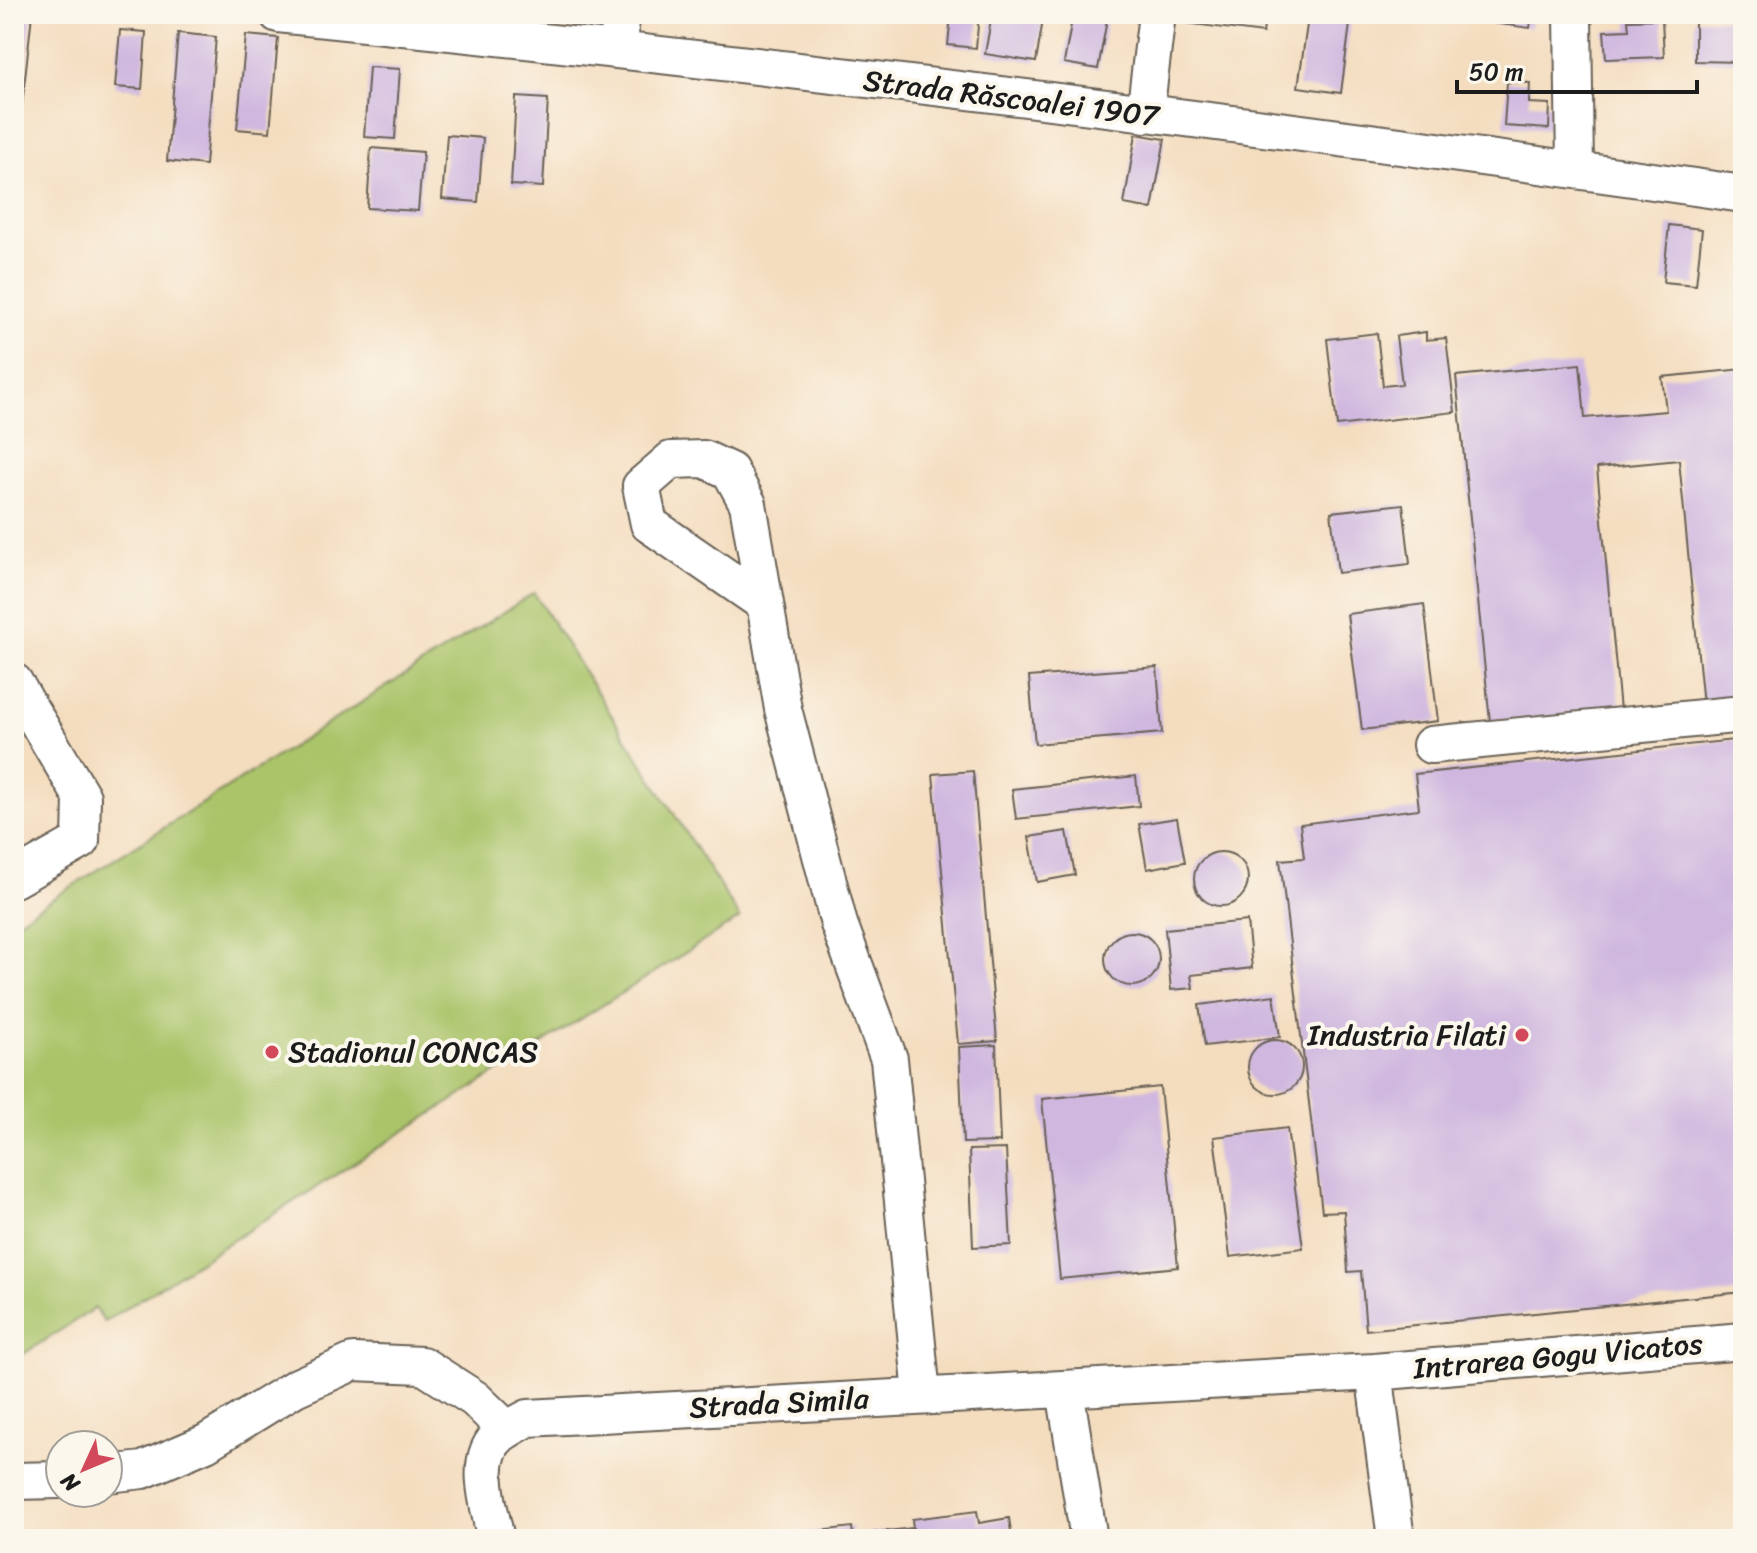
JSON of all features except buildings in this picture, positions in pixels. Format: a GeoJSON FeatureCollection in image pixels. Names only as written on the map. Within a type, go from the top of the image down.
{"type":"FeatureCollection","features":[{"type":"Feature","properties":{"kind":"street","name":"Strada Răscoalei 1907"},"geometry":{"type":"LineString","coordinates":[[278,14],[622,49],[1145,114],[1743,194]]}},
{"type":"Feature","properties":{"kind":"street"},"geometry":{"type":"LineString","coordinates":[[618,14],[622,49]]}},
{"type":"Feature","properties":{"kind":"street"},"geometry":{"type":"LineString","coordinates":[[1145,114],[1157,14]]}},
{"type":"Feature","properties":{"kind":"street"},"geometry":{"type":"LineString","coordinates":[[1573,14],[1575,170]]}},
{"type":"Feature","properties":{"kind":"street"},"geometry":{"type":"LineString","coordinates":[[765,604],[783,709],[839,924],[889,1059],[922,1395]]}},
{"type":"Feature","properties":{"kind":"street"},"geometry":{"type":"LineString","coordinates":[[14,682],[82,797],[81,841],[14,879]]}},
{"type":"Feature","properties":{"kind":"street"},"geometry":{"type":"LineString","coordinates":[[1431,745],[1743,714]]}},
{"type":"Feature","properties":{"kind":"street","name":"Intrarea Gogu Vicatos"},"geometry":{"type":"LineString","coordinates":[[1374,1372],[1743,1341]]}},
{"type":"Feature","properties":{"kind":"street"},"geometry":{"type":"LineString","coordinates":[[124,1472],[143,1470],[206,1443],[295,1388],[353,1362],[422,1365],[475,1399],[503,1433],[488,1454],[485,1485],[496,1539]]}},
{"type":"Feature","properties":{"kind":"street"},"geometry":{"type":"LineString","coordinates":[[1374,1372],[1396,1539]]}},
{"type":"Feature","properties":{"kind":"street","name":"Strada Simila"},"geometry":{"type":"LineString","coordinates":[[503,1433],[528,1418],[1374,1372]]}},
{"type":"Feature","properties":{"kind":"street"},"geometry":{"type":"LineString","coordinates":[[1065,1390],[1089,1539]]}},
{"type":"Feature","properties":{"kind":"street"},"geometry":{"type":"LineString","coordinates":[[14,1481],[44,1480]]}},
{"type":"Feature","properties":{"kind":"green space","name":"Stadionul CONCAS"},"geometry":{"type":"Polygon","coordinates":[[[534,593],[740,918],[104,1322],[95,1308],[14,1360],[14,923],[534,593]]]}},
{"type":"Feature","properties":{"kind":"place","name":"Industria Filati"},"geometry":{"type":"Point","coordinates":[1522,1035]}},
{"type":"Feature","properties":{"kind":"place","name":"Stadionul CONCAS"},"geometry":{"type":"Point","coordinates":[272,1052]}}]}
